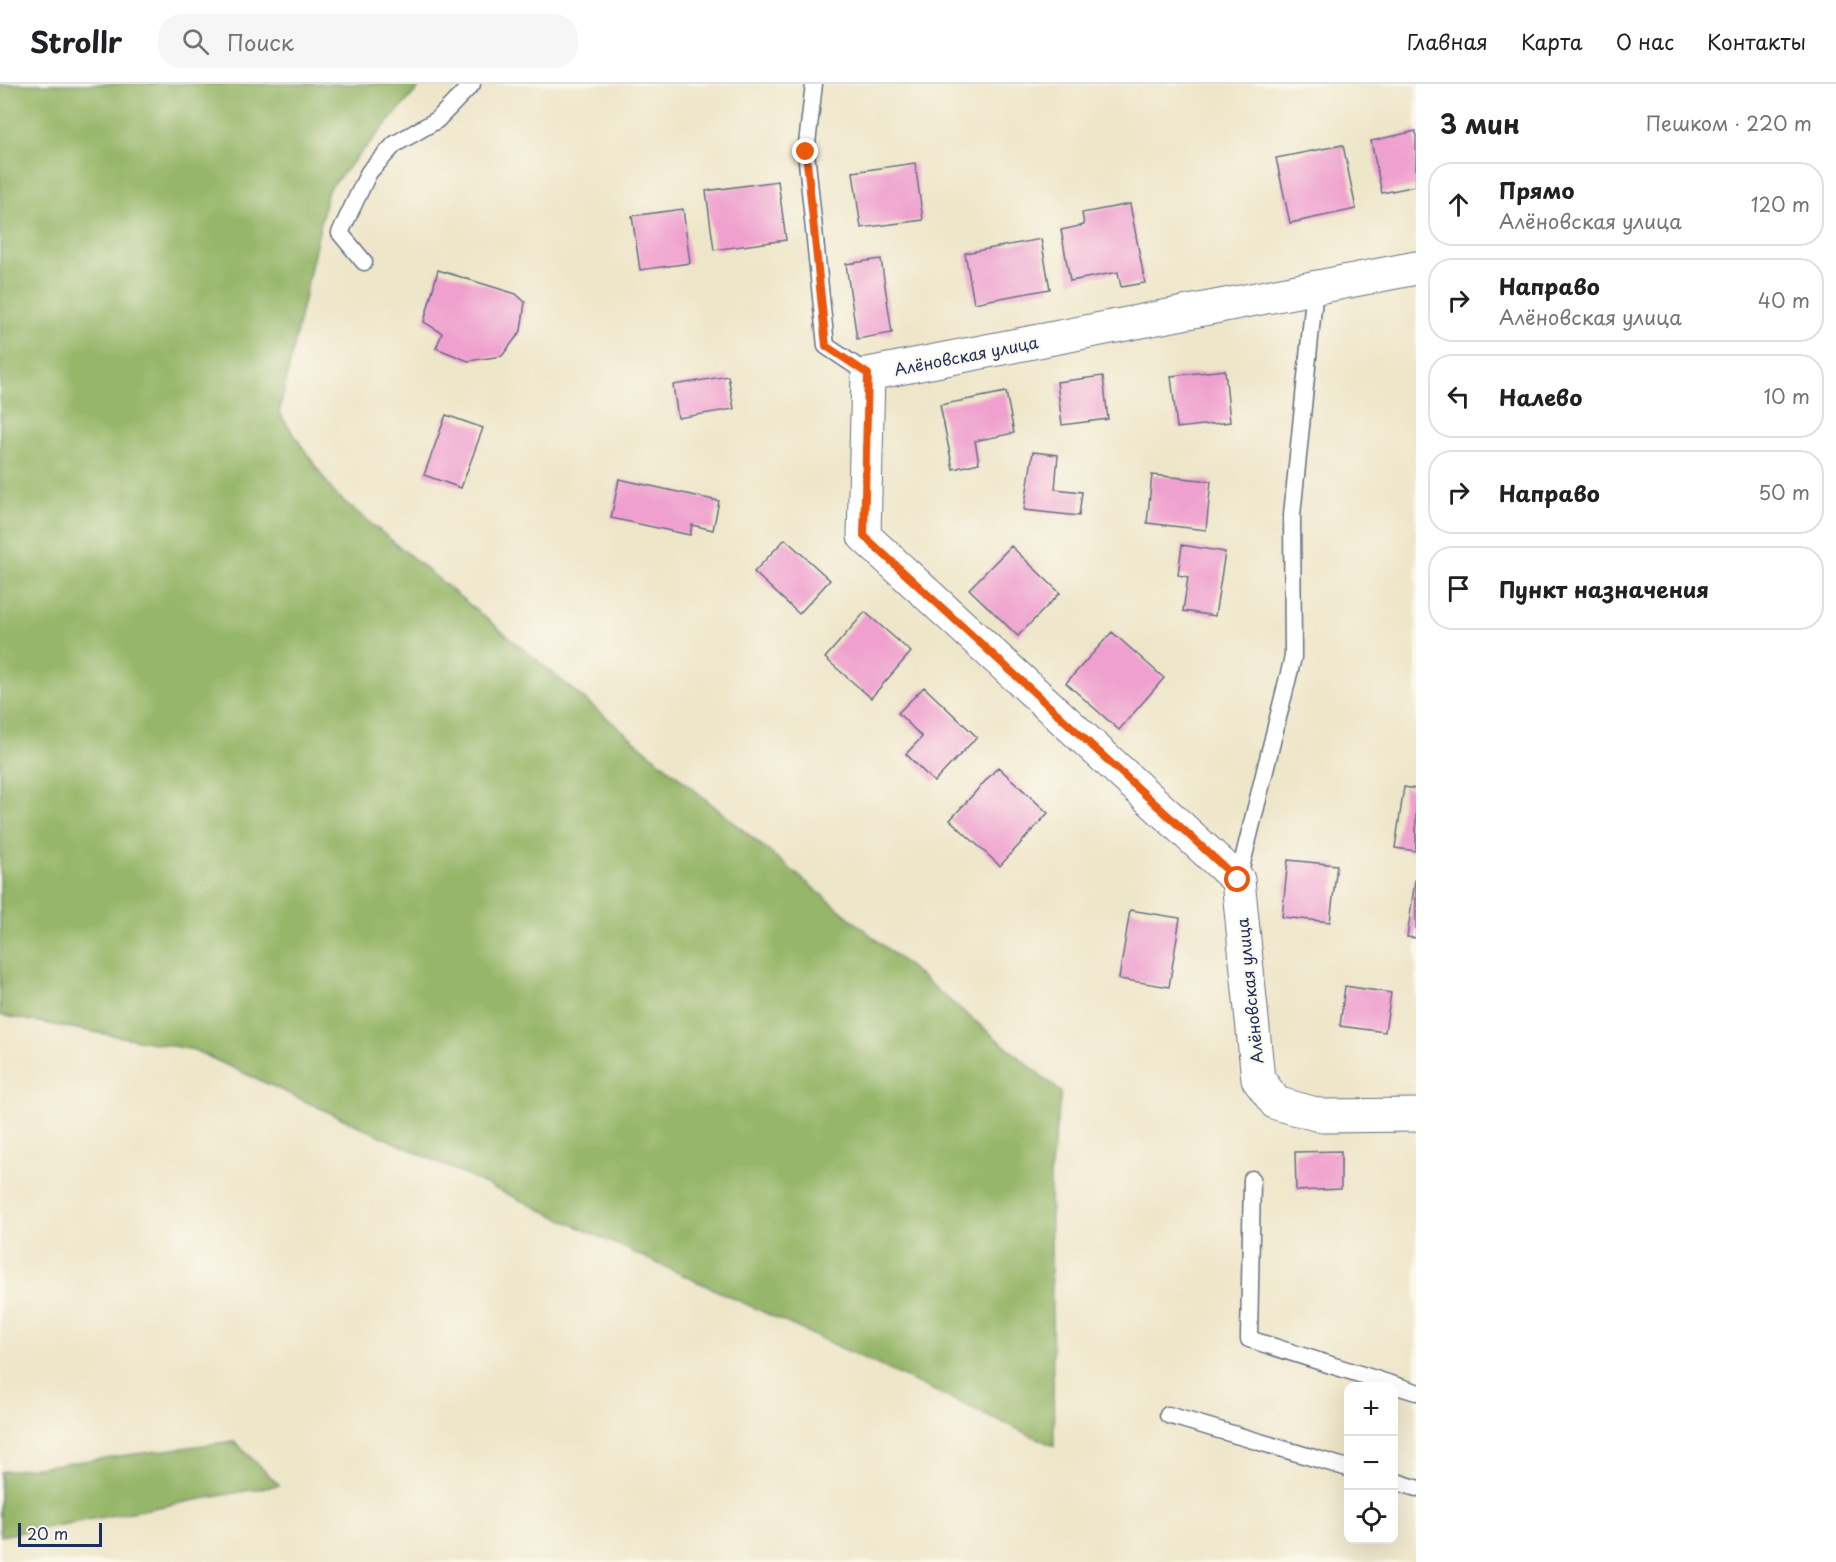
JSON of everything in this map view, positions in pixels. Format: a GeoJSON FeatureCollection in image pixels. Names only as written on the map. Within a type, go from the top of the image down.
{"type":"FeatureCollection","features":[{"type":"Feature","properties":{"kind":"street","name":"Алёновская улица"},"geometry":{"type":"LineString","coordinates":[[868,374],[1416,268]]}},
{"type":"Feature","properties":{"kind":"street"},"geometry":{"type":"LineString","coordinates":[[868,374],[864,536],[1238,880]]}},
{"type":"Feature","properties":{"kind":"street","name":"Алёновская улица"},"geometry":{"type":"LineString","coordinates":[[1238,880],[1258,1079],[1276,1103],[1323,1116],[1416,1114]]}},
{"type":"Feature","properties":{"kind":"lane"},"geometry":{"type":"LineString","coordinates":[[364,262],[340,233],[369,172],[395,144],[437,120],[472,84]]}},
{"type":"Feature","properties":{"kind":"lane"},"geometry":{"type":"LineString","coordinates":[[814,84],[806,152],[826,346],[868,374]]}},
{"type":"Feature","properties":{"kind":"lane"},"geometry":{"type":"LineString","coordinates":[[1238,880],[1293,657],[1292,515],[1315,288]]}},
{"type":"Feature","properties":{"kind":"lane"},"geometry":{"type":"LineString","coordinates":[[1252,1179],[1249,1339],[1416,1392]]}},
{"type":"Feature","properties":{"kind":"lane"},"geometry":{"type":"LineString","coordinates":[[1168,1414],[1344,1467]]}},
{"type":"Feature","properties":{"kind":"lane"},"geometry":{"type":"LineString","coordinates":[[1398,1482],[1416,1488]]}},
{"type":"Feature","properties":{"kind":"green space"},"geometry":{"type":"Polygon","coordinates":[[[0,84],[422,84],[328,190],[279,413],[334,493],[1061,1092],[1050,1173],[1054,1446],[194,1050],[0,1015],[0,84]]]}},
{"type":"Feature","properties":{"kind":"green space"},"geometry":{"type":"Polygon","coordinates":[[[234,1441],[279,1485],[0,1536],[0,1472],[234,1441]]]}},
{"type":"Feature","properties":{"kind":"building"},"geometry":{"type":"Polygon","coordinates":[[[1416,131],[1416,186],[1382,193],[1371,141],[1416,131]]]}},
{"type":"Feature","properties":{"kind":"building"},"geometry":{"type":"Polygon","coordinates":[[[1343,145],[1356,209],[1290,223],[1276,158],[1343,145]]]}},
{"type":"Feature","properties":{"kind":"building"},"geometry":{"type":"Polygon","coordinates":[[[915,163],[923,220],[861,228],[853,172],[915,163]]]}},
{"type":"Feature","properties":{"kind":"building"},"geometry":{"type":"Polygon","coordinates":[[[778,181],[786,240],[714,250],[706,191],[778,181]]]}},
{"type":"Feature","properties":{"kind":"building"},"geometry":{"type":"Polygon","coordinates":[[[1130,204],[1145,283],[1121,287],[1118,272],[1070,281],[1061,230],[1084,225],[1082,213],[1130,204]]]}},
{"type":"Feature","properties":{"kind":"building"},"geometry":{"type":"Polygon","coordinates":[[[683,209],[690,263],[640,270],[632,216],[683,209]]]}},
{"type":"Feature","properties":{"kind":"building"},"geometry":{"type":"Polygon","coordinates":[[[1041,239],[1050,289],[974,303],[965,253],[1041,239]]]}},
{"type":"Feature","properties":{"kind":"building"},"geometry":{"type":"Polygon","coordinates":[[[881,259],[892,333],[857,339],[846,264],[881,259]]]}},
{"type":"Feature","properties":{"kind":"building"},"geometry":{"type":"Polygon","coordinates":[[[438,270],[516,294],[525,302],[521,331],[502,356],[468,361],[436,348],[442,333],[424,322],[438,270]]]}},
{"type":"Feature","properties":{"kind":"building"},"geometry":{"type":"Polygon","coordinates":[[[1225,370],[1230,422],[1177,428],[1171,376],[1225,370]]]}},
{"type":"Feature","properties":{"kind":"building"},"geometry":{"type":"Polygon","coordinates":[[[728,376],[734,409],[678,418],[673,385],[728,376]]]}},
{"type":"Feature","properties":{"kind":"building"},"geometry":{"type":"Polygon","coordinates":[[[1103,376],[1108,419],[1062,425],[1057,382],[1103,376]]]}},
{"type":"Feature","properties":{"kind":"building"},"geometry":{"type":"Polygon","coordinates":[[[1006,392],[1014,433],[975,441],[979,463],[953,469],[940,405],[1006,392]]]}},
{"type":"Feature","properties":{"kind":"building"},"geometry":{"type":"Polygon","coordinates":[[[446,415],[483,428],[461,488],[424,475],[446,415]]]}},
{"type":"Feature","properties":{"kind":"building"},"geometry":{"type":"Polygon","coordinates":[[[1033,452],[1058,455],[1055,489],[1082,492],[1079,516],[1024,510],[1033,452]]]}},
{"type":"Feature","properties":{"kind":"building"},"geometry":{"type":"Polygon","coordinates":[[[1152,475],[1211,481],[1206,530],[1147,523],[1152,475]]]}},
{"type":"Feature","properties":{"kind":"building"},"geometry":{"type":"Polygon","coordinates":[[[619,479],[719,501],[713,530],[692,525],[690,535],[611,518],[619,479]]]}},
{"type":"Feature","properties":{"kind":"building"},"geometry":{"type":"Polygon","coordinates":[[[785,539],[830,580],[799,614],[754,572],[785,539]]]}},
{"type":"Feature","properties":{"kind":"building"},"geometry":{"type":"Polygon","coordinates":[[[1182,545],[1225,552],[1215,616],[1183,611],[1188,577],[1178,575],[1182,545]]]}},
{"type":"Feature","properties":{"kind":"building"},"geometry":{"type":"Polygon","coordinates":[[[1011,546],[1060,593],[1018,636],[969,589],[1011,546]]]}},
{"type":"Feature","properties":{"kind":"building"},"geometry":{"type":"Polygon","coordinates":[[[865,612],[911,652],[871,698],[825,658],[865,612]]]}},
{"type":"Feature","properties":{"kind":"building"},"geometry":{"type":"Polygon","coordinates":[[[1112,632],[1164,678],[1119,730],[1066,683],[1112,632]]]}},
{"type":"Feature","properties":{"kind":"building"},"geometry":{"type":"Polygon","coordinates":[[[924,687],[977,737],[934,782],[906,754],[922,737],[898,713],[924,687]]]}},
{"type":"Feature","properties":{"kind":"building"},"geometry":{"type":"Polygon","coordinates":[[[998,767],[1048,813],[1000,866],[950,820],[998,767]]]}},
{"type":"Feature","properties":{"kind":"building"},"geometry":{"type":"Polygon","coordinates":[[[1404,787],[1416,789],[1416,851],[1395,848],[1404,787]]]}},
{"type":"Feature","properties":{"kind":"building"},"geometry":{"type":"Polygon","coordinates":[[[1288,860],[1337,865],[1330,922],[1282,917],[1288,860]]]}},
{"type":"Feature","properties":{"kind":"building"},"geometry":{"type":"Polygon","coordinates":[[[1416,880],[1416,938],[1407,937],[1416,880]]]}},
{"type":"Feature","properties":{"kind":"building"},"geometry":{"type":"Polygon","coordinates":[[[1130,910],[1180,918],[1169,987],[1119,979],[1130,910]]]}},
{"type":"Feature","properties":{"kind":"building"},"geometry":{"type":"Polygon","coordinates":[[[1345,986],[1391,993],[1385,1032],[1340,1026],[1345,986]]]}},
{"type":"Feature","properties":{"kind":"building"},"geometry":{"type":"Polygon","coordinates":[[[1341,1151],[1341,1189],[1296,1191],[1295,1152],[1341,1151]]]}},
{"type":"Feature","properties":{"kind":"route"},"geometry":{"type":"LineString","coordinates":[[806,152],[826,346],[868,374],[864,536],[1238,880]]}}]}
